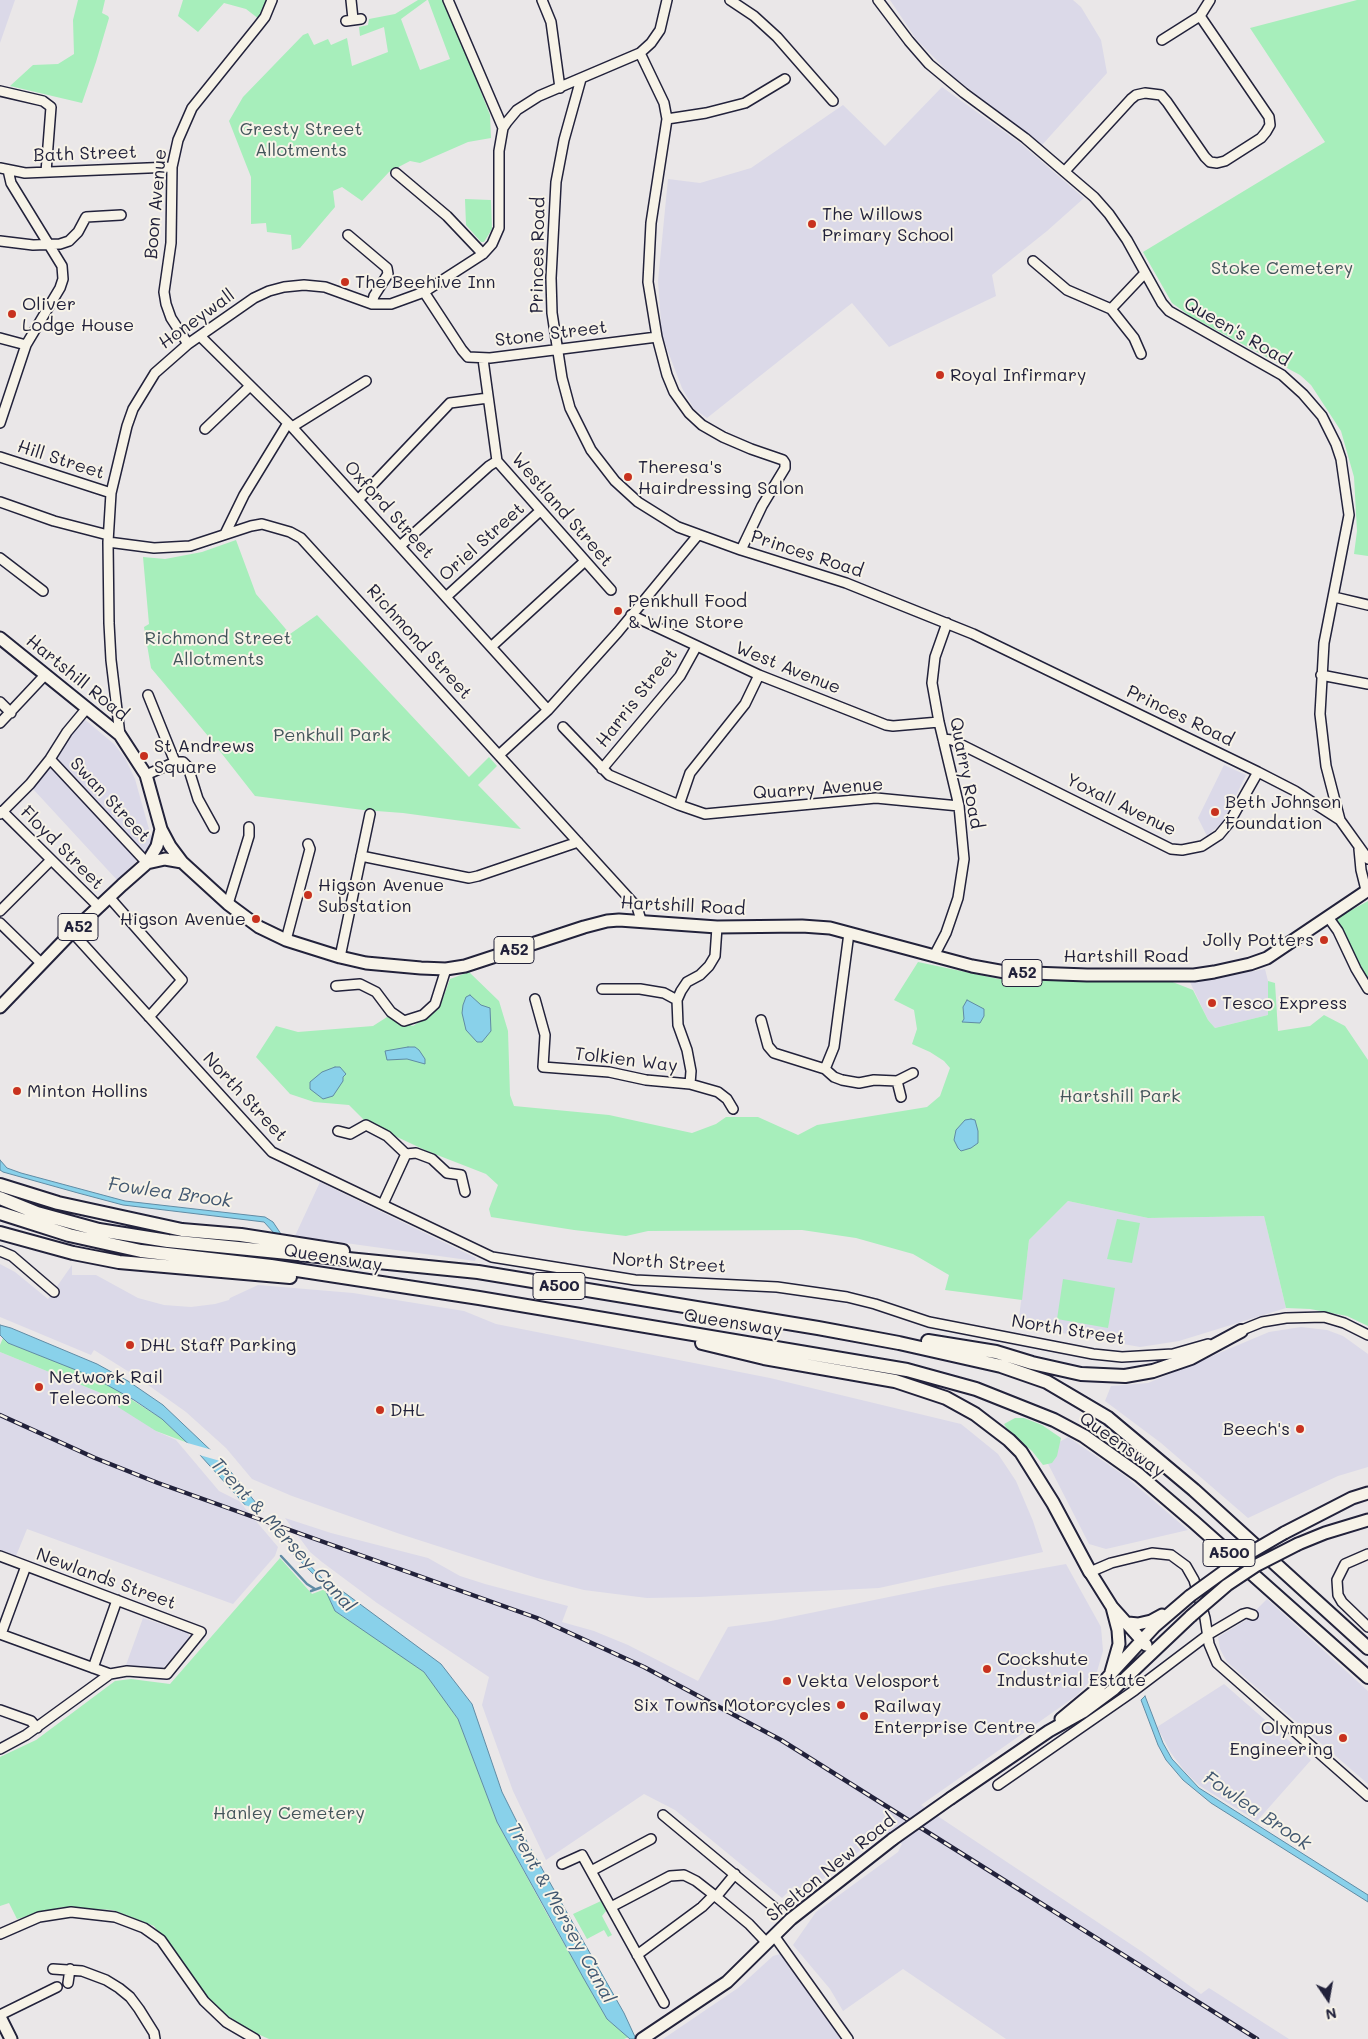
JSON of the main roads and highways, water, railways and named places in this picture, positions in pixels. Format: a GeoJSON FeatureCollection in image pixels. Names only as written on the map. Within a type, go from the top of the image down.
{"type":"FeatureCollection","features":[{"type":"Feature","properties":{"kind":"highway"},"geometry":{"type":"LineString","coordinates":[[0,1185],[58,1203],[182,1230],[241,1235],[338,1250],[414,1259],[478,1272]]}},
{"type":"Feature","properties":{"kind":"highway","name":"Queensway"},"geometry":{"type":"LineString","coordinates":[[0,1198],[37,1213],[91,1228],[168,1241],[478,1272],[818,1328],[974,1358],[1047,1382],[1108,1418],[1154,1456],[1368,1648]]}},
{"type":"Feature","properties":{"kind":"highway","name":"Queensway"},"geometry":{"type":"LineString","coordinates":[[0,1214],[68,1235],[140,1251],[271,1266],[479,1298],[908,1370],[976,1389],[1054,1420],[1084,1436],[1139,1475],[1368,1677]]}},
{"type":"Feature","properties":{"kind":"highway"},"geometry":{"type":"LineString","coordinates":[[0,1233],[74,1253],[119,1262],[326,1280],[479,1298]]}},
{"type":"Feature","properties":{"kind":"highway"},"geometry":{"type":"LineString","coordinates":[[581,1315],[764,1358],[895,1382],[946,1398],[975,1414],[1009,1440],[1021,1452],[1053,1503],[1090,1572]]}},
{"type":"Feature","properties":{"kind":"highway"},"geometry":{"type":"LineString","coordinates":[[818,1328],[947,1343],[996,1352],[1065,1371],[1100,1376],[1125,1376],[1153,1371],[1191,1358],[1241,1330]]}},
{"type":"Feature","properties":{"kind":"main road","name":"Hartshill Road"},"geometry":{"type":"LineString","coordinates":[[0,638],[120,735],[146,775],[161,829],[170,846],[182,862],[228,904],[259,927],[286,940],[340,957],[396,966],[446,969],[485,961],[564,933],[607,921],[641,920],[717,927],[818,927],[972,966],[1005,972],[1194,974],[1214,972],[1267,958],[1367,890]]}},
{"type":"Feature","properties":{"kind":"main road","name":"A52"},"geometry":{"type":"LineString","coordinates":[[0,1007],[72,932],[147,863],[156,846],[161,829]]}},
{"type":"Feature","properties":{"kind":"main road"},"geometry":{"type":"LineString","coordinates":[[147,863],[165,859],[182,862]]}},
{"type":"Feature","properties":{"kind":"main road","name":"Shelton New Road"},"geometry":{"type":"LineString","coordinates":[[1049,1731],[1109,1676],[1141,1640],[1176,1606],[1248,1554],[1352,1498],[1368,1493]]}},
{"type":"Feature","properties":{"kind":"main road","name":"Shelton New Road"},"geometry":{"type":"LineString","coordinates":[[643,2038],[728,1982],[791,1919],[893,1839],[1049,1731],[1084,1712],[1114,1689],[1191,1616],[1227,1585],[1258,1565],[1298,1544],[1367,1520]]}},
{"type":"Feature","properties":{"kind":"main road"},"geometry":{"type":"LineString","coordinates":[[1090,1572],[1112,1607],[1152,1652]]}},
{"type":"Feature","properties":{"kind":"main road"},"geometry":{"type":"LineString","coordinates":[[1128,1623],[1138,1624],[1151,1621],[1176,1606]]}},
{"type":"Feature","properties":{"kind":"main road"},"geometry":{"type":"LineString","coordinates":[[1109,1676],[1118,1644],[1118,1630],[1112,1607]]}},
{"type":"Feature","properties":{"kind":"main road"},"geometry":{"type":"LineString","coordinates":[[0,2016],[11,2039]]}},
{"type":"Feature","properties":{"kind":"water"},"geometry":{"type":"Polygon","coordinates":[[[470,995],[481,1005],[490,1008],[491,1031],[482,1042],[477,1042],[466,1030],[462,1013],[466,997],[470,995]]]}},
{"type":"Feature","properties":{"kind":"water"},"geometry":{"type":"Polygon","coordinates":[[[967,1000],[984,1009],[984,1016],[980,1023],[962,1022],[964,1019],[963,1007],[967,1000]]]}},
{"type":"Feature","properties":{"kind":"water"},"geometry":{"type":"Polygon","coordinates":[[[415,1047],[419,1050],[425,1059],[425,1064],[407,1059],[387,1060],[385,1051],[415,1047]]]}},
{"type":"Feature","properties":{"kind":"water"},"geometry":{"type":"Polygon","coordinates":[[[340,1067],[346,1074],[333,1096],[323,1099],[310,1089],[310,1082],[322,1072],[340,1067]]]}},
{"type":"Feature","properties":{"kind":"water"},"geometry":{"type":"Polygon","coordinates":[[[965,1120],[975,1120],[978,1131],[978,1143],[971,1148],[961,1151],[954,1140],[956,1130],[965,1120]]]}},
{"type":"Feature","properties":{"kind":"water"},"geometry":{"type":"Polygon","coordinates":[[[0,1160],[7,1168],[21,1173],[125,1201],[265,1217],[273,1222],[281,1234],[274,1233],[264,1222],[123,1205],[3,1172],[0,1170],[0,1160]]]}},
{"type":"Feature","properties":{"kind":"water","name":"Trent & Mersey Canal"},"geometry":{"type":"Polygon","coordinates":[[[0,1325],[97,1364],[128,1381],[163,1405],[222,1461],[291,1546],[324,1580],[345,1593],[441,1664],[472,1704],[502,1792],[528,1844],[624,2013],[636,2039],[630,2039],[607,2019],[497,1822],[458,1719],[424,1672],[335,1611],[322,1583],[247,1507],[200,1455],[162,1419],[134,1400],[91,1376],[8,1343],[0,1335],[0,1325]]]}},
{"type":"Feature","properties":{"kind":"water"},"geometry":{"type":"Polygon","coordinates":[[[1145,1696],[1163,1743],[1172,1759],[1199,1788],[1368,1895],[1368,1902],[1211,1803],[1183,1780],[1166,1760],[1158,1745],[1141,1700],[1145,1696]]]}},
{"type":"Feature","properties":{"kind":"waterway","name":"Trent & Mersey Canal"},"geometry":{"type":"LineString","coordinates":[[281,1556],[307,1584],[315,1589]]}},
{"type":"Feature","properties":{"kind":"waterway","name":"Trent & Mersey Canal"},"geometry":{"type":"LineString","coordinates":[[311,1591],[325,1586]]}},
{"type":"Feature","properties":{"kind":"railway"},"geometry":{"type":"LineString","coordinates":[[0,1415],[95,1458],[158,1483],[537,1618],[644,1667],[781,1740],[1257,2039]]}},
{"type":"Feature","properties":{"kind":"place","name":"The Willows Primary School"},"geometry":{"type":"Point","coordinates":[812,224]}},
{"type":"Feature","properties":{"kind":"place","name":"The Beehive Inn"},"geometry":{"type":"Point","coordinates":[345,282]}},
{"type":"Feature","properties":{"kind":"place","name":"Oliver Lodge House"},"geometry":{"type":"Point","coordinates":[12,314]}},
{"type":"Feature","properties":{"kind":"place","name":"Royal Infirmary"},"geometry":{"type":"Point","coordinates":[940,375]}},
{"type":"Feature","properties":{"kind":"place","name":"Theresa's Hairdressing Salon"},"geometry":{"type":"Point","coordinates":[628,477]}},
{"type":"Feature","properties":{"kind":"place","name":"Penkhull Food & Wine Store"},"geometry":{"type":"Point","coordinates":[618,611]}},
{"type":"Feature","properties":{"kind":"place","name":"St Andrews Square"},"geometry":{"type":"Point","coordinates":[144,756]}},
{"type":"Feature","properties":{"kind":"place","name":"Beth Johnson Foundation"},"geometry":{"type":"Point","coordinates":[1215,812]}},
{"type":"Feature","properties":{"kind":"place","name":"Higson Avenue Substation"},"geometry":{"type":"Point","coordinates":[308,895]}},
{"type":"Feature","properties":{"kind":"place","name":"Higson Avenue"},"geometry":{"type":"Point","coordinates":[256,919]}},
{"type":"Feature","properties":{"kind":"place","name":"Jolly Potters"},"geometry":{"type":"Point","coordinates":[1324,940]}},
{"type":"Feature","properties":{"kind":"place","name":"Tesco Express"},"geometry":{"type":"Point","coordinates":[1212,1003]}},
{"type":"Feature","properties":{"kind":"place","name":"Minton Hollins"},"geometry":{"type":"Point","coordinates":[17,1091]}},
{"type":"Feature","properties":{"kind":"place","name":"DHL Staff Parking"},"geometry":{"type":"Point","coordinates":[130,1345]}},
{"type":"Feature","properties":{"kind":"place","name":"Network Rail Telecoms"},"geometry":{"type":"Point","coordinates":[39,1387]}},
{"type":"Feature","properties":{"kind":"place","name":"DHL"},"geometry":{"type":"Point","coordinates":[380,1410]}},
{"type":"Feature","properties":{"kind":"place","name":"Beech's"},"geometry":{"type":"Point","coordinates":[1300,1429]}},
{"type":"Feature","properties":{"kind":"place","name":"Cockshute Industrial Estate"},"geometry":{"type":"Point","coordinates":[987,1669]}},
{"type":"Feature","properties":{"kind":"place","name":"Vekta Velosport"},"geometry":{"type":"Point","coordinates":[787,1681]}},
{"type":"Feature","properties":{"kind":"place","name":"Six Towns Motorcycles"},"geometry":{"type":"Point","coordinates":[841,1705]}},
{"type":"Feature","properties":{"kind":"place","name":"Railway Enterprise Centre"},"geometry":{"type":"Point","coordinates":[864,1716]}},
{"type":"Feature","properties":{"kind":"place","name":"Olympus Engineering"},"geometry":{"type":"Point","coordinates":[1343,1738]}},
{"type":"Feature","properties":{"kind":"park label","name":"Gresty Street Allotments"},"geometry":{"type":"Point","coordinates":[301,139]}},
{"type":"Feature","properties":{"kind":"park label","name":"Stoke Cemetery"},"geometry":{"type":"Point","coordinates":[1282,268]}},
{"type":"Feature","properties":{"kind":"park label","name":"Richmond Street Allotments"},"geometry":{"type":"Point","coordinates":[218,648]}},
{"type":"Feature","properties":{"kind":"park label","name":"Penkhull Park"},"geometry":{"type":"Point","coordinates":[332,735]}},
{"type":"Feature","properties":{"kind":"park label","name":"Hartshill Park"},"geometry":{"type":"Point","coordinates":[1120,1096]}},
{"type":"Feature","properties":{"kind":"park label","name":"Hanley Cemetery"},"geometry":{"type":"Point","coordinates":[289,1813]}},
{"type":"Feature","properties":{"kind":"water label","name":"Fowlea Brook"},"geometry":{"type":"Point","coordinates":[170,1193]}},
{"type":"Feature","properties":{"kind":"water label","name":"Fowlea Brook"},"geometry":{"type":"Point","coordinates":[1257,1811]}}]}
